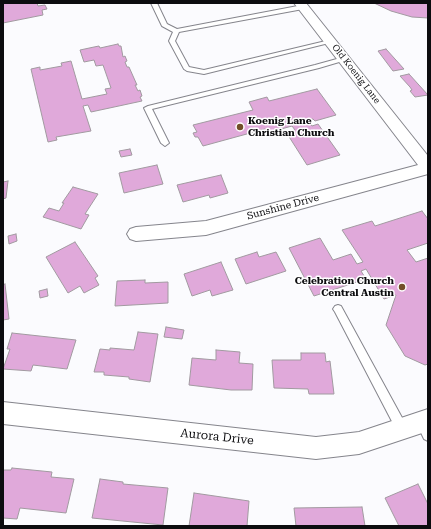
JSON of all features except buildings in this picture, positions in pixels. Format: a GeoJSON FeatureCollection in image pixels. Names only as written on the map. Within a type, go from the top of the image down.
{"type":"FeatureCollection","features":[{"type":"Feature","properties":{"kind":"street","name":"Old Koenig Lane"},"geometry":{"type":"LineString","coordinates":[[302,5],[428,167]]}},
{"type":"Feature","properties":{"kind":"street"},"geometry":{"type":"LineString","coordinates":[[411,144],[428,150]]}},
{"type":"Feature","properties":{"kind":"street","name":"Sunshine Drive"},"geometry":{"type":"LineString","coordinates":[[136,234],[206,228],[428,167]]}},
{"type":"Feature","properties":{"kind":"street","name":"Aurora Drive"},"geometry":{"type":"LineString","coordinates":[[3,413],[316,448],[359,443],[420,426]]}},
{"type":"Feature","properties":{"kind":"lane"},"geometry":{"type":"LineString","coordinates":[[154,3],[164,25],[176,31],[302,5]]}},
{"type":"Feature","properties":{"kind":"lane"},"geometry":{"type":"LineString","coordinates":[[176,31],[172,40],[187,69],[204,72],[330,42]]}},
{"type":"Feature","properties":{"kind":"lane"},"geometry":{"type":"LineString","coordinates":[[165,143],[148,108],[317,67],[344,59]]}},
{"type":"Feature","properties":{"kind":"lane"},"geometry":{"type":"LineString","coordinates":[[338,309],[420,426]]}},
{"type":"Feature","properties":{"kind":"place","name":"Koenig Lane Christian Church"},"geometry":{"type":"Point","coordinates":[240,127]}},
{"type":"Feature","properties":{"kind":"place","name":"Celebration Church Central Austin"},"geometry":{"type":"Point","coordinates":[402,287]}}]}
